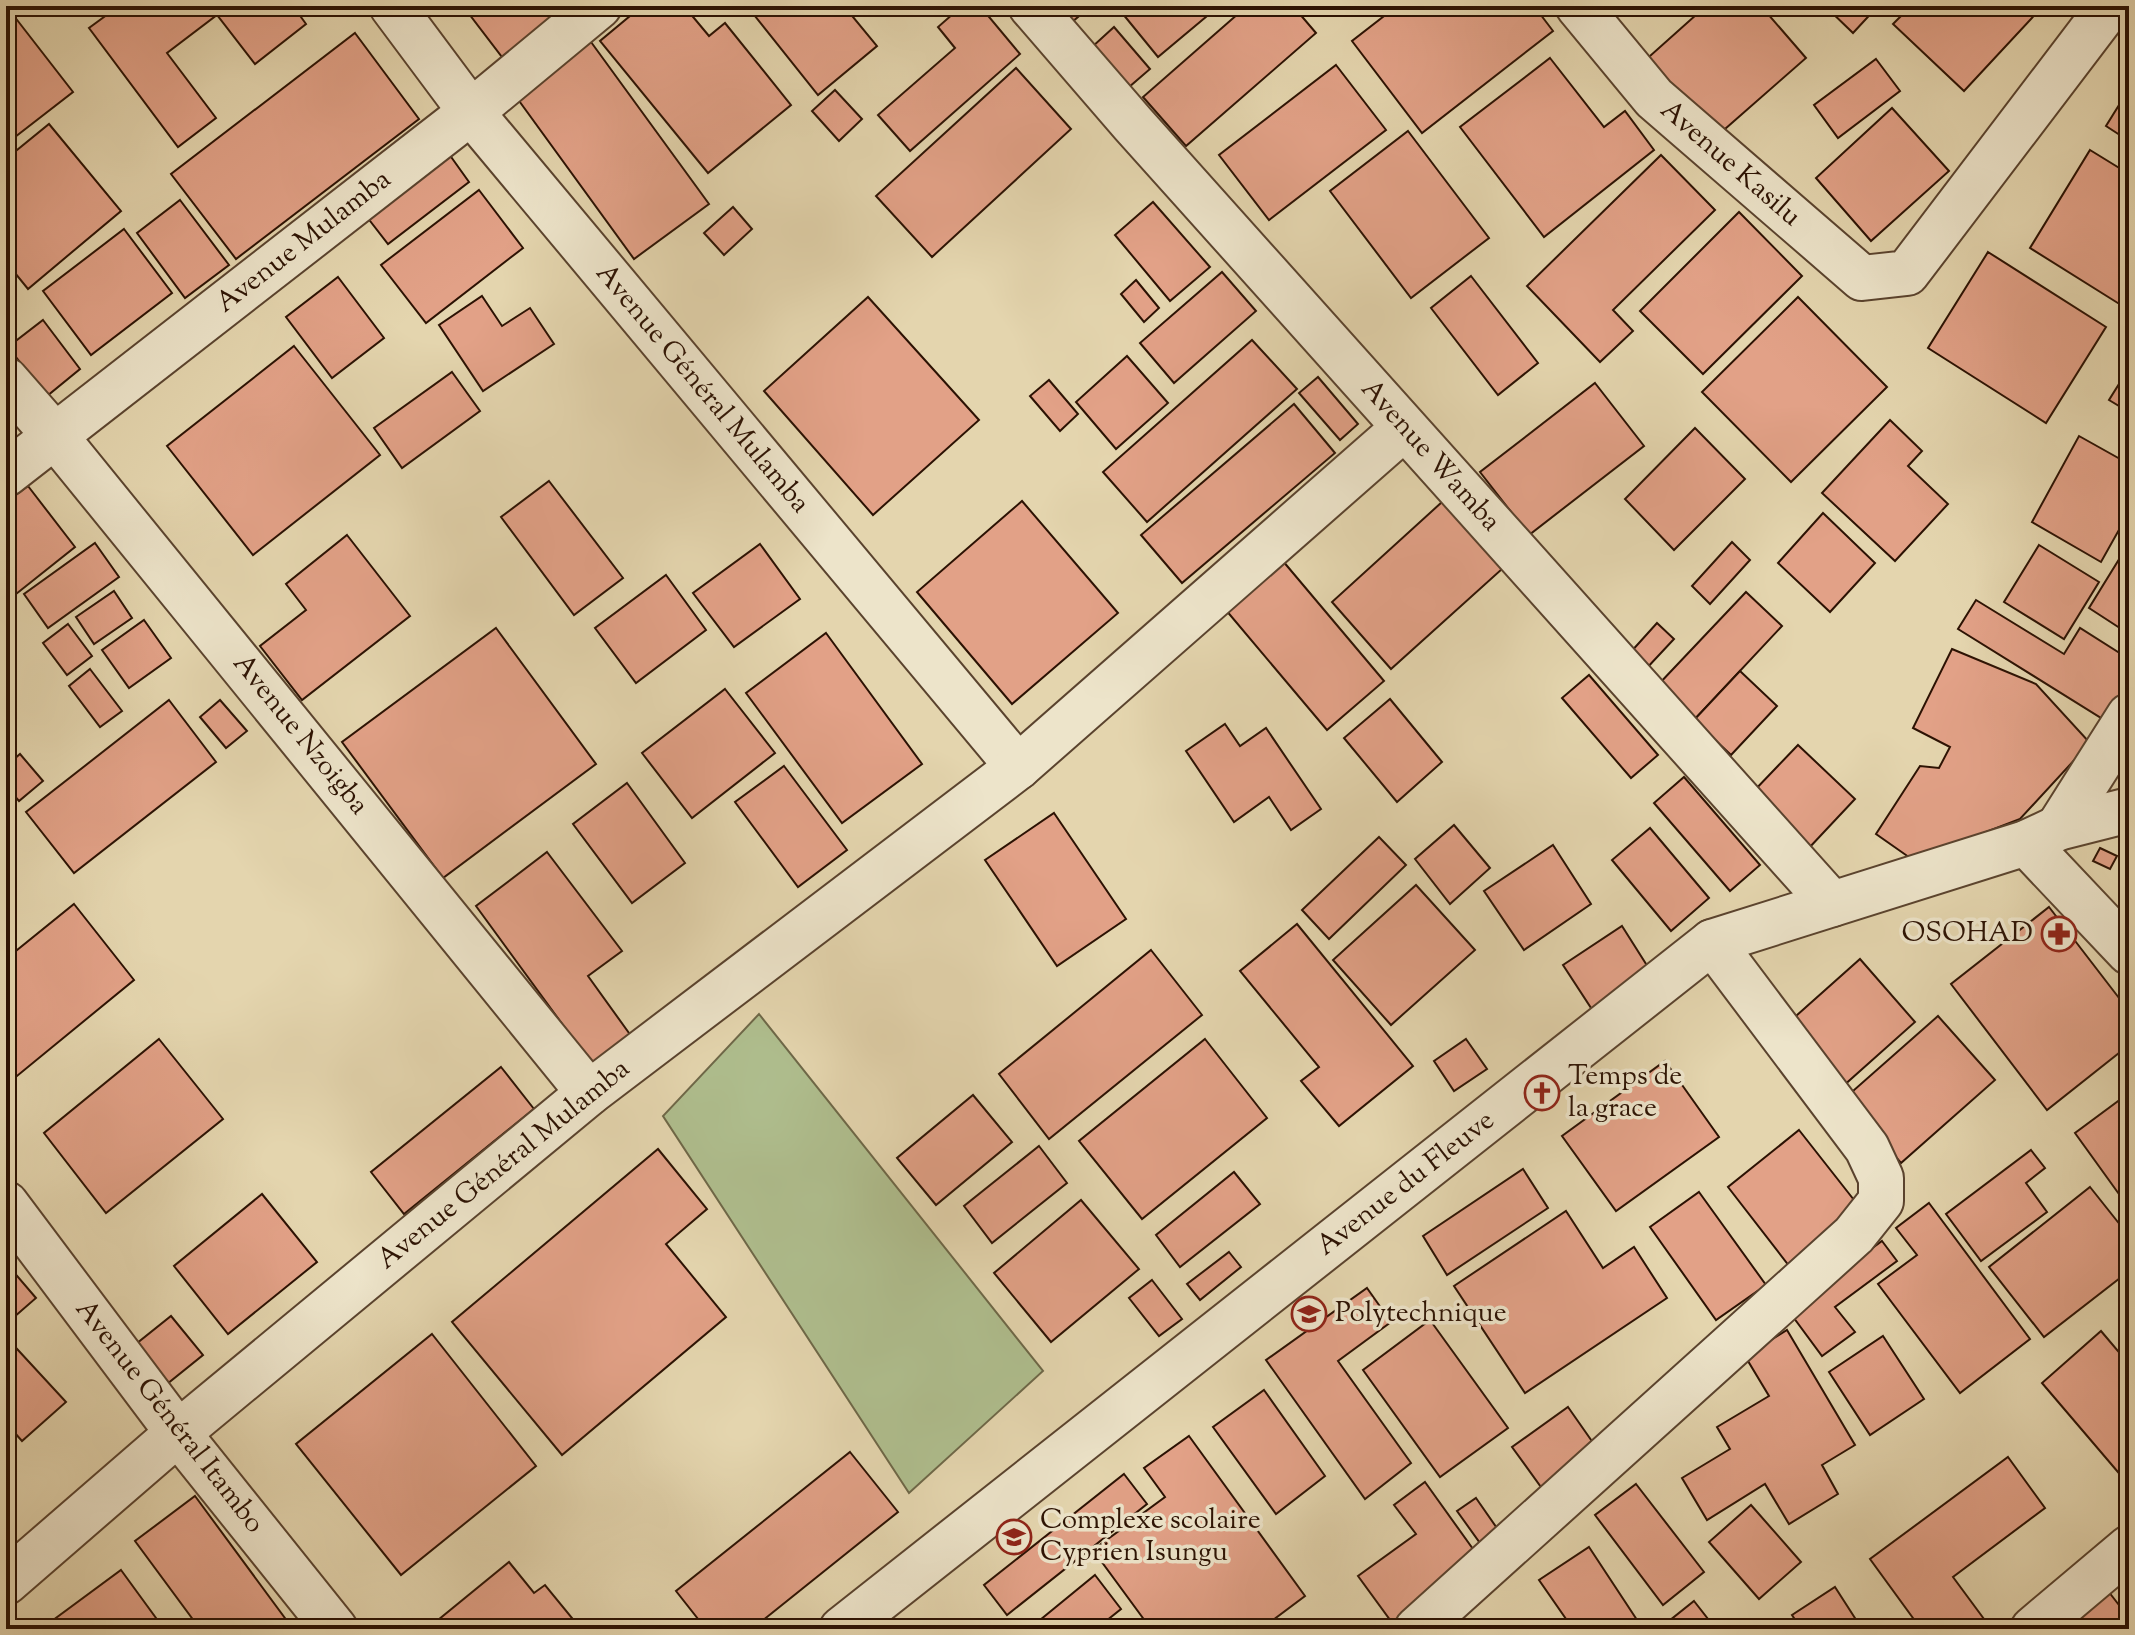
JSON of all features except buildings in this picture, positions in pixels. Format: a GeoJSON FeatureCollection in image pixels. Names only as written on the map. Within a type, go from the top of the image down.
{"type":"FeatureCollection","features":[{"type":"Feature","properties":{"kind":"street","name":"Avenue Général Mulamba"},"geometry":{"type":"LineString","coordinates":[[392,6],[471,112],[1018,767]]}},
{"type":"Feature","properties":{"kind":"street","name":"Avenue Mulamba"},"geometry":{"type":"LineString","coordinates":[[6,474],[471,112],[599,6]]}},
{"type":"Feature","properties":{"kind":"street","name":"Avenue Wamba"},"geometry":{"type":"LineString","coordinates":[[1031,6],[1143,136],[1832,904]]}},
{"type":"Feature","properties":{"kind":"street","name":"Avenue Kasilu"},"geometry":{"type":"LineString","coordinates":[[1578,6],[1654,98],[1862,278],[1907,273],[2110,6]]}},
{"type":"Feature","properties":{"kind":"street","name":"Avenue Nzoigba"},"geometry":{"type":"LineString","coordinates":[[6,380],[55,436],[589,1093]]}},
{"type":"Feature","properties":{"kind":"street","name":"Avenue Général Mulamba"},"geometry":{"type":"LineString","coordinates":[[6,1582],[178,1433],[589,1093],[1018,767],[1404,428]]}},
{"type":"Feature","properties":{"kind":"street"},"geometry":{"type":"LineString","coordinates":[[2129,716],[2042,836],[2129,952]]}},
{"type":"Feature","properties":{"kind":"street","name":"Avenue du Fleuve"},"geometry":{"type":"LineString","coordinates":[[842,1629],[1712,942],[2129,810]]}},
{"type":"Feature","properties":{"kind":"street"},"geometry":{"type":"LineString","coordinates":[[1417,1629],[1854,1235],[1881,1201],[1881,1178],[1867,1148],[1712,942]]}},
{"type":"Feature","properties":{"kind":"street","name":"Avenue Général Itambo"},"geometry":{"type":"LineString","coordinates":[[6,1204],[178,1433],[335,1629]]}},
{"type":"Feature","properties":{"kind":"street"},"geometry":{"type":"LineString","coordinates":[[2033,1629],[2129,1548]]}},
{"type":"Feature","properties":{"kind":"green space"},"geometry":{"type":"Polygon","coordinates":[[[759,1014],[1043,1371],[909,1493],[663,1116],[759,1014]]]}},
{"type":"Feature","properties":{"kind":"place","name":"OSOHAD"},"geometry":{"type":"Point","coordinates":[2059,934]}},
{"type":"Feature","properties":{"kind":"place","name":"Temps de la grace"},"geometry":{"type":"Point","coordinates":[1542,1093]}},
{"type":"Feature","properties":{"kind":"place","name":"Polytechnique"},"geometry":{"type":"Point","coordinates":[1309,1314]}},
{"type":"Feature","properties":{"kind":"place","name":"Complexe scolaire Cyprien Isungu"},"geometry":{"type":"Point","coordinates":[1014,1537]}}]}
